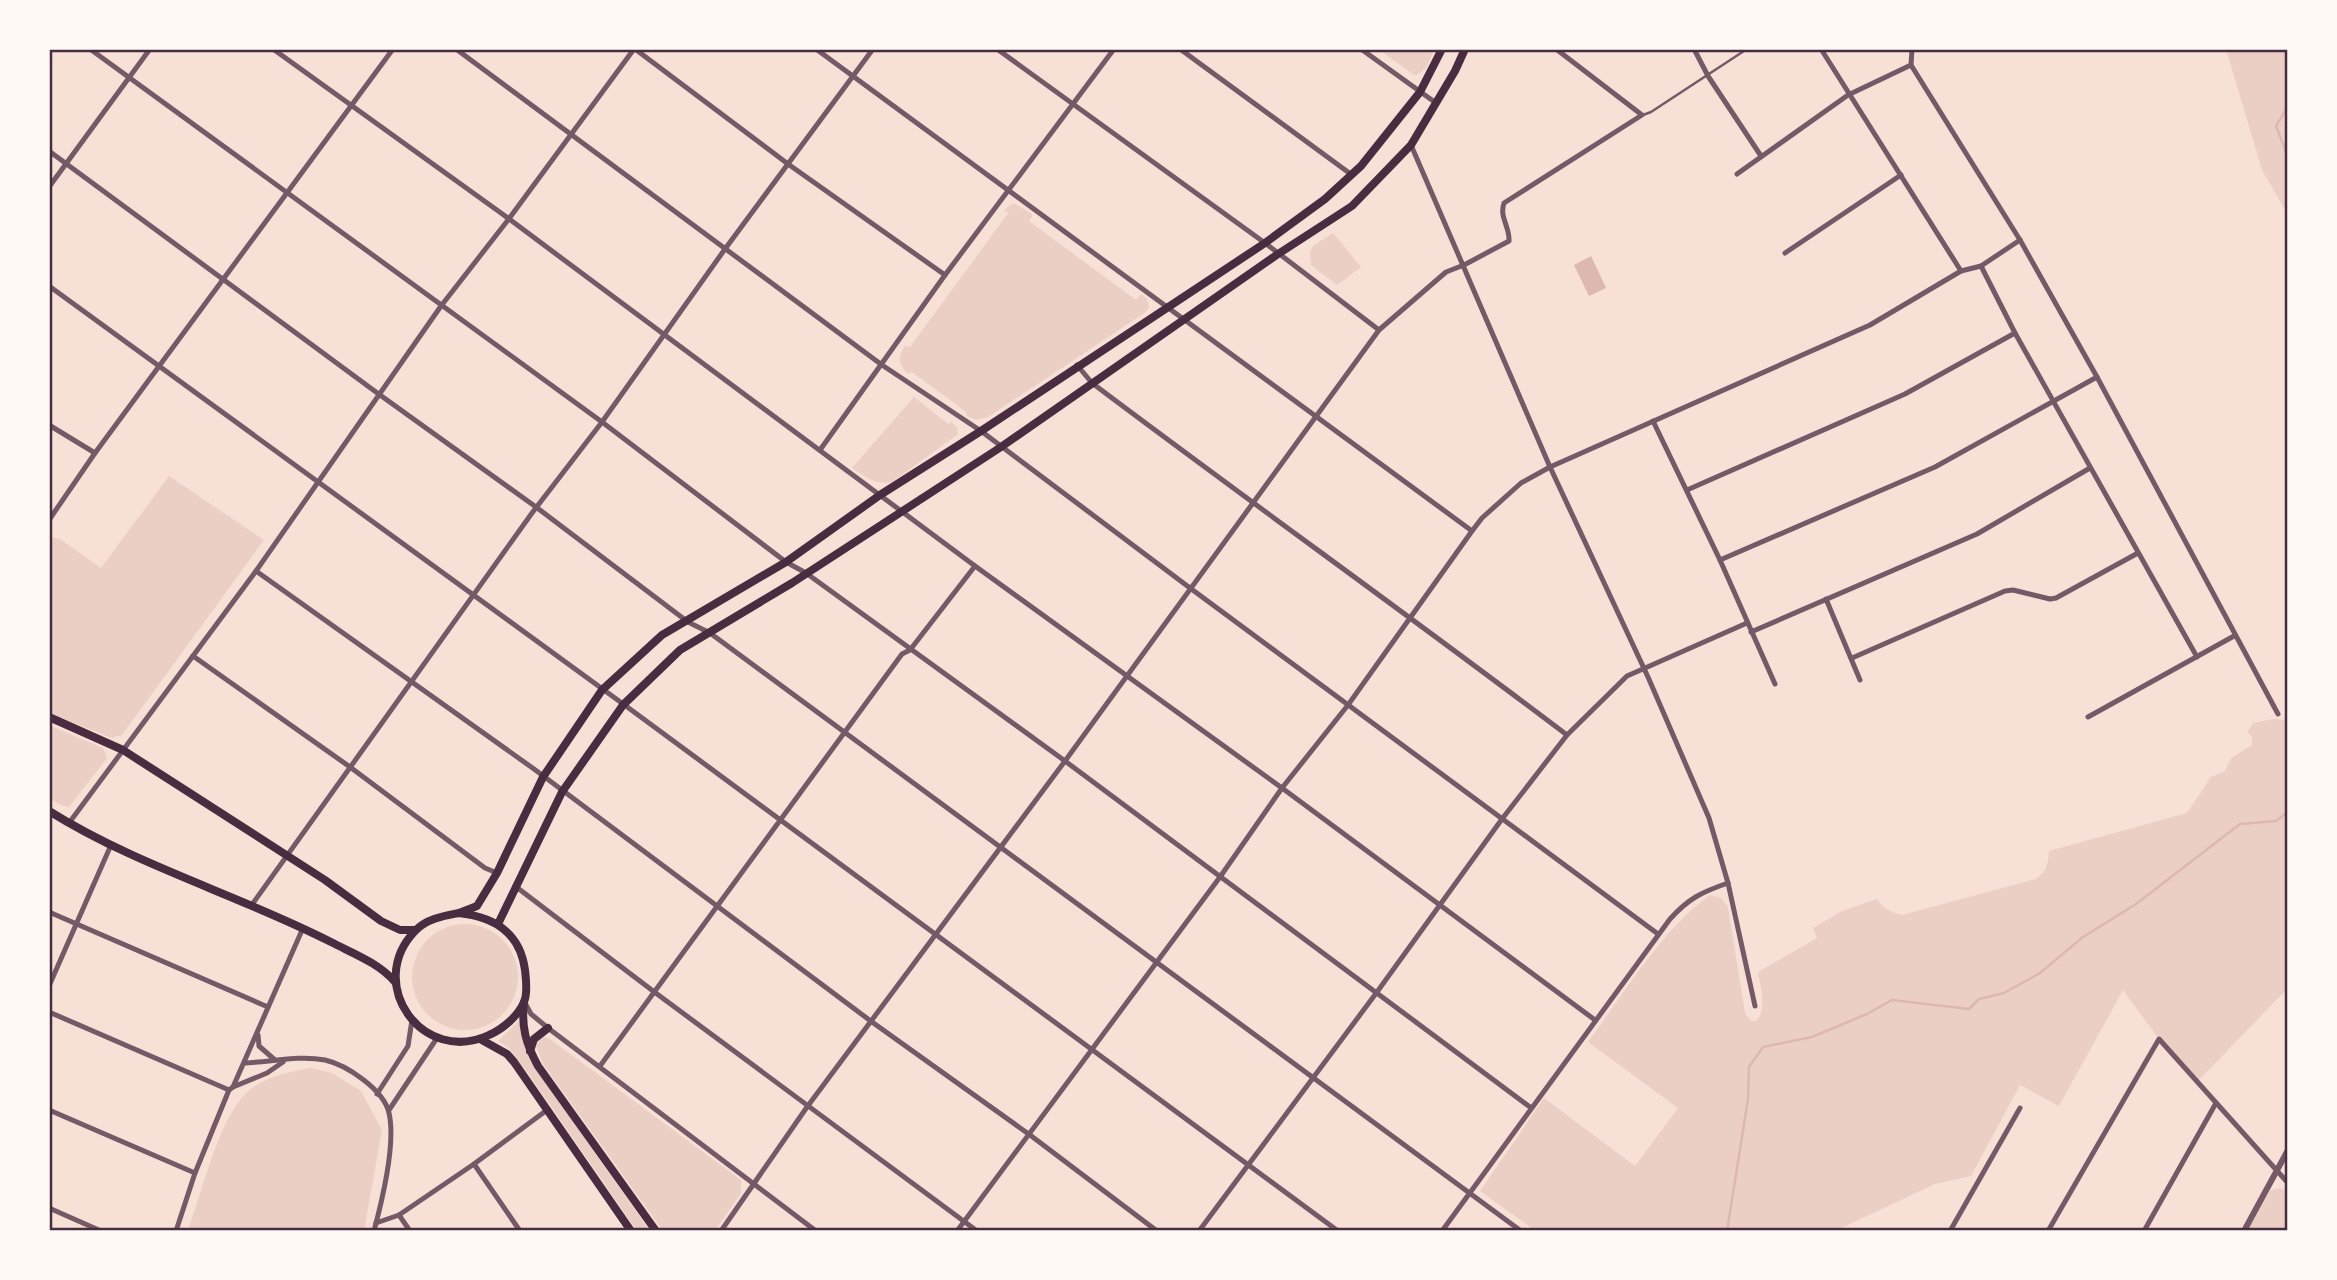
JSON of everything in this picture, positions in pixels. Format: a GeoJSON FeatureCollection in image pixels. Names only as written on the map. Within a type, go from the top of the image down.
{"type":"FeatureCollection","features":[{"type":"Feature","properties":{"kind":"main road"},"geometry":{"type":"LineString","coordinates":[[524,1001],[508,1023],[480,1039],[454,1042],[437,1038],[412,1020],[401,1002],[395,982],[398,959],[415,930],[439,916],[477,906],[497,873],[543,777],[602,690],[662,635],[786,562],[880,495],[1265,243],[1325,199],[1352,175],[1420,92],[1442,49]]}},
{"type":"Feature","properties":{"kind":"main road"},"geometry":{"type":"LineString","coordinates":[[498,924],[562,792],[623,705],[680,650],[806,573],[1001,447],[1278,254],[1352,206],[1411,145],[1465,49]]}},
{"type":"Feature","properties":{"kind":"main road"},"geometry":{"type":"LineString","coordinates":[[49,717],[123,750],[325,880],[381,921],[400,930],[415,930]]}},
{"type":"Feature","properties":{"kind":"main road"},"geometry":{"type":"LineString","coordinates":[[49,811],[112,844],[303,928],[374,965],[395,982]]}},
{"type":"Feature","properties":{"kind":"main road"},"geometry":{"type":"LineString","coordinates":[[458,913],[479,915],[498,924],[513,938],[523,958],[526,980],[522,1021],[530,1051],[656,1231]]}},
{"type":"Feature","properties":{"kind":"main road"},"geometry":{"type":"LineString","coordinates":[[530,1051],[534,1039],[548,1028]]}},
{"type":"Feature","properties":{"kind":"main road"},"geometry":{"type":"LineString","coordinates":[[480,1039],[507,1054],[631,1231]]}},
{"type":"Feature","properties":{"kind":"street"},"geometry":{"type":"LineString","coordinates":[[90,49],[601,422],[786,562],[806,573],[1065,761],[1531,1107]]}},
{"type":"Feature","properties":{"kind":"street"},"geometry":{"type":"LineString","coordinates":[[49,187],[150,49]]}},
{"type":"Feature","properties":{"kind":"street"},"geometry":{"type":"LineString","coordinates":[[273,49],[1595,1020]]}},
{"type":"Feature","properties":{"kind":"street"},"geometry":{"type":"LineString","coordinates":[[49,520],[95,453],[393,49]]}},
{"type":"Feature","properties":{"kind":"street"},"geometry":{"type":"LineString","coordinates":[[456,49],[882,365],[981,431],[1190,589],[1658,934]]}},
{"type":"Feature","properties":{"kind":"street"},"geometry":{"type":"LineString","coordinates":[[69,823],[256,571],[441,306],[509,220],[634,49],[788,164],[945,275]]}},
{"type":"Feature","properties":{"kind":"street"},"geometry":{"type":"LineString","coordinates":[[816,49],[1472,531]]}},
{"type":"Feature","properties":{"kind":"street"},"geometry":{"type":"LineString","coordinates":[[251,906],[536,507],[873,49]]}},
{"type":"Feature","properties":{"kind":"street"},"geometry":{"type":"LineString","coordinates":[[997,49],[1265,243],[1380,330]]}},
{"type":"Feature","properties":{"kind":"street"},"geometry":{"type":"LineString","coordinates":[[820,450],[945,275],[1114,49]]}},
{"type":"Feature","properties":{"kind":"street"},"geometry":{"type":"LineString","coordinates":[[1180,49],[1352,175]]}},
{"type":"Feature","properties":{"kind":"street"},"geometry":{"type":"LineString","coordinates":[[1361,49],[1436,103]]}},
{"type":"Feature","properties":{"kind":"street"},"geometry":{"type":"LineString","coordinates":[[721,1231],[807,1107],[936,936],[1380,330],[1438,277],[1509,241],[1501,210],[1504,203],[1642,115],[1556,49]]}},
{"type":"Feature","properties":{"kind":"street"},"geometry":{"type":"LineString","coordinates":[[1694,49],[1761,156]]}},
{"type":"Feature","properties":{"kind":"street"},"geometry":{"type":"LineString","coordinates":[[1821,49],[1961,271]]}},
{"type":"Feature","properties":{"kind":"street"},"geometry":{"type":"LineString","coordinates":[[1912,49],[1911,65],[2020,240],[2097,377],[2278,714]]}},
{"type":"Feature","properties":{"kind":"street"},"geometry":{"type":"LineString","coordinates":[[1737,174],[1848,95],[1911,65]]}},
{"type":"Feature","properties":{"kind":"street"},"geometry":{"type":"LineString","coordinates":[[1411,145],[1550,467],[1644,668],[1709,818],[1728,883],[1755,1006]]}},
{"type":"Feature","properties":{"kind":"street"},"geometry":{"type":"LineString","coordinates":[[49,151],[536,507],[688,622],[710,633],[1521,1231]]}},
{"type":"Feature","properties":{"kind":"street"},"geometry":{"type":"LineString","coordinates":[[1785,253],[1901,175]]}},
{"type":"Feature","properties":{"kind":"street"},"geometry":{"type":"LineString","coordinates":[[957,1231],[1157,963],[1282,788],[1348,705],[1472,531],[1521,483],[1550,467],[1870,324],[1961,271],[1981,266],[2020,240]]}},
{"type":"Feature","properties":{"kind":"street"},"geometry":{"type":"LineString","coordinates":[[1981,266],[2015,333],[2197,657]]}},
{"type":"Feature","properties":{"kind":"street"},"geometry":{"type":"LineString","coordinates":[[49,286],[1338,1231]]}},
{"type":"Feature","properties":{"kind":"street"},"geometry":{"type":"LineString","coordinates":[[1687,490],[1905,394],[2015,333]]}},
{"type":"Feature","properties":{"kind":"street"},"geometry":{"type":"LineString","coordinates":[[1077,365],[1092,383],[1252,504],[1412,617],[1567,735]]}},
{"type":"Feature","properties":{"kind":"street"},"geometry":{"type":"LineString","coordinates":[[1720,560],[1935,467],[2097,377]]}},
{"type":"Feature","properties":{"kind":"street"},"geometry":{"type":"LineString","coordinates":[[1653,421],[1720,560],[1775,684]]}},
{"type":"Feature","properties":{"kind":"street"},"geometry":{"type":"LineString","coordinates":[[49,425],[95,453]]}},
{"type":"Feature","properties":{"kind":"street"},"geometry":{"type":"LineString","coordinates":[[1751,632],[1977,534],[2090,468]]}},
{"type":"Feature","properties":{"kind":"street"},"geometry":{"type":"LineString","coordinates":[[1852,658],[2005,591],[2056,598],[2138,554]]}},
{"type":"Feature","properties":{"kind":"street"},"geometry":{"type":"LineString","coordinates":[[600,1066],[902,654],[910,650],[975,566]]}},
{"type":"Feature","properties":{"kind":"street"},"geometry":{"type":"LineString","coordinates":[[256,571],[412,681],[1157,1231]]}},
{"type":"Feature","properties":{"kind":"street"},"geometry":{"type":"LineString","coordinates":[[1826,599],[1860,680]]}},
{"type":"Feature","properties":{"kind":"street"},"geometry":{"type":"LineString","coordinates":[[1199,1231],[1377,992],[1438,905],[1567,735],[1627,676],[1747,623]]}},
{"type":"Feature","properties":{"kind":"street"},"geometry":{"type":"LineString","coordinates":[[2088,717],[2234,636]]}},
{"type":"Feature","properties":{"kind":"street"},"geometry":{"type":"LineString","coordinates":[[193,656],[350,767],[485,868],[497,873]]}},
{"type":"Feature","properties":{"kind":"street"},"geometry":{"type":"LineString","coordinates":[[49,986],[112,844]]}},
{"type":"Feature","properties":{"kind":"street"},"geometry":{"type":"LineString","coordinates":[[1442,1231],[1658,934],[1684,903],[1700,892],[1728,883]]}},
{"type":"Feature","properties":{"kind":"street"},"geometry":{"type":"LineString","coordinates":[[515,886],[807,1107],[977,1231]]}},
{"type":"Feature","properties":{"kind":"street"},"geometry":{"type":"LineString","coordinates":[[49,912],[268,1007]]}},
{"type":"Feature","properties":{"kind":"street"},"geometry":{"type":"LineString","coordinates":[[176,1231],[195,1173],[303,928]]}},
{"type":"Feature","properties":{"kind":"street"},"geometry":{"type":"LineString","coordinates":[[524,1001],[531,1014],[548,1028],[816,1231]]}},
{"type":"Feature","properties":{"kind":"street"},"geometry":{"type":"LineString","coordinates":[[49,1012],[231,1088],[267,1073],[286,1059]]}},
{"type":"Feature","properties":{"kind":"street"},"geometry":{"type":"LineString","coordinates":[[377,1094],[408,1045],[412,1020]]}},
{"type":"Feature","properties":{"kind":"street"},"geometry":{"type":"LineString","coordinates":[[257,1032],[259,1046],[277,1062]]}},
{"type":"Feature","properties":{"kind":"street"},"geometry":{"type":"LineString","coordinates":[[389,1110],[437,1038]]}},
{"type":"Feature","properties":{"kind":"street"},"geometry":{"type":"LineString","coordinates":[[2048,1231],[2159,1039],[2288,1183]]}},
{"type":"Feature","properties":{"kind":"street"},"geometry":{"type":"LineString","coordinates":[[244,1063],[304,1058],[327,1060],[367,1082],[377,1094],[389,1110],[390,1146],[374,1231]]}},
{"type":"Feature","properties":{"kind":"street"},"geometry":{"type":"LineString","coordinates":[[2144,1231],[2216,1104]]}},
{"type":"Feature","properties":{"kind":"street"},"geometry":{"type":"LineString","coordinates":[[1950,1231],[2020,1108]]}},
{"type":"Feature","properties":{"kind":"street"},"geometry":{"type":"LineString","coordinates":[[49,1110],[195,1173]]}},
{"type":"Feature","properties":{"kind":"street"},"geometry":{"type":"LineString","coordinates":[[376,1223],[399,1215],[547,1110]]}},
{"type":"Feature","properties":{"kind":"street"},"geometry":{"type":"LineString","coordinates":[[2244,1231],[2288,1150]]}},
{"type":"Feature","properties":{"kind":"street"},"geometry":{"type":"LineString","coordinates":[[474,1164],[520,1231]]}},
{"type":"Feature","properties":{"kind":"street"},"geometry":{"type":"LineString","coordinates":[[49,1208],[101,1231]]}},
{"type":"Feature","properties":{"kind":"street"},"geometry":{"type":"LineString","coordinates":[[399,1215],[410,1231]]}},
{"type":"Feature","properties":{"kind":"lane"},"geometry":{"type":"LineString","coordinates":[[1642,115],[1709,76],[1747,49]]}},
{"type":"Feature","properties":{"kind":"shaded area"},"geometry":{"type":"Polygon","coordinates":[[[1378,49],[1434,49],[1425,69],[1414,75],[1378,49]]]}},
{"type":"Feature","properties":{"kind":"shaded area"},"geometry":{"type":"Polygon","coordinates":[[[2226,49],[2288,49],[2288,215],[2262,170],[2226,49]]]}},
{"type":"Feature","properties":{"kind":"shaded area"},"geometry":{"type":"Polygon","coordinates":[[[1015,204],[1033,215],[1029,221],[1136,300],[1141,294],[1147,299],[1149,307],[1146,312],[988,417],[976,420],[967,416],[966,412],[912,372],[908,374],[902,367],[900,357],[905,346],[910,347],[1009,212],[1004,211],[1015,204]]]}},
{"type":"Feature","properties":{"kind":"shaded area"},"geometry":{"type":"Polygon","coordinates":[[[1333,233],[1361,267],[1337,285],[1311,265],[1310,252],[1313,246],[1333,233]]]}},
{"type":"Feature","properties":{"kind":"shaded area"},"geometry":{"type":"Polygon","coordinates":[[[1591,256],[1606,288],[1589,296],[1574,265],[1591,256]]]}},
{"type":"Feature","properties":{"kind":"shaded area"},"geometry":{"type":"Polygon","coordinates":[[[914,397],[948,424],[952,422],[958,429],[957,435],[892,482],[876,481],[852,468],[914,397]]]}},
{"type":"Feature","properties":{"kind":"shaded area"},"geometry":{"type":"Polygon","coordinates":[[[169,476],[264,540],[122,735],[112,738],[49,713],[49,537],[60,539],[101,568],[169,476]]]}},
{"type":"Feature","properties":{"kind":"shaded area"},"geometry":{"type":"Polygon","coordinates":[[[2273,719],[2288,720],[2288,988],[2197,1082],[2159,1039],[2123,990],[2059,1106],[2020,1085],[1971,1176],[1935,1184],[1835,1231],[1536,1231],[1480,1191],[1544,1098],[1635,1166],[1678,1108],[1588,1042],[1660,943],[1710,895],[1721,898],[1728,907],[1745,1013],[1751,1021],[1756,1021],[1762,1010],[1758,972],[1817,938],[1813,928],[1842,911],[1877,899],[1888,910],[1902,915],[2036,879],[2046,867],[2049,851],[2187,813],[2211,777],[2225,771],[2231,758],[2252,745],[2252,737],[2247,732],[2253,723],[2273,719]]]}},
{"type":"Feature","properties":{"kind":"shaded area"},"geometry":{"type":"Polygon","coordinates":[[[49,725],[103,748],[107,758],[69,807],[49,798],[49,725]]]}},
{"type":"Feature","properties":{"kind":"shaded area"},"geometry":{"type":"Polygon","coordinates":[[[465,924],[485,928],[503,939],[514,957],[518,977],[514,997],[503,1015],[485,1026],[465,1030],[445,1026],[427,1015],[416,997],[412,977],[416,957],[427,939],[445,928],[465,924]]]}},
{"type":"Feature","properties":{"kind":"shaded area"},"geometry":{"type":"Polygon","coordinates":[[[519,1021],[528,1052],[582,1135],[650,1231],[637,1231],[530,1076],[509,1048],[498,1041],[519,1021]]]}},
{"type":"Feature","properties":{"kind":"shaded area"},"geometry":{"type":"Polygon","coordinates":[[[545,1037],[741,1180],[741,1193],[715,1231],[663,1231],[543,1064],[536,1046],[545,1037]]]}},
{"type":"Feature","properties":{"kind":"shaded area"},"geometry":{"type":"Polygon","coordinates":[[[311,1068],[332,1073],[361,1091],[382,1130],[364,1231],[188,1231],[219,1138],[236,1105],[252,1088],[268,1079],[311,1068]]]}},
{"type":"Feature","properties":{"kind":"shaded area"},"geometry":{"type":"Polygon","coordinates":[[[2280,1188],[2288,1191],[2288,1231],[2247,1231],[2271,1190],[2280,1188]]]}},
{"type":"Feature","properties":{"kind":"waterway"},"geometry":{"type":"LineString","coordinates":[[2288,106],[2276,126],[2288,157]]}},
{"type":"Feature","properties":{"kind":"waterway"},"geometry":{"type":"LineString","coordinates":[[1727,1231],[1748,1099],[1749,1067],[1763,1047],[1812,1037],[1867,1014],[1892,1000],[1969,1009],[1979,999],[2004,993],[2040,973],[2083,937],[2136,904],[2240,824],[2276,821],[2288,812]]}}]}
